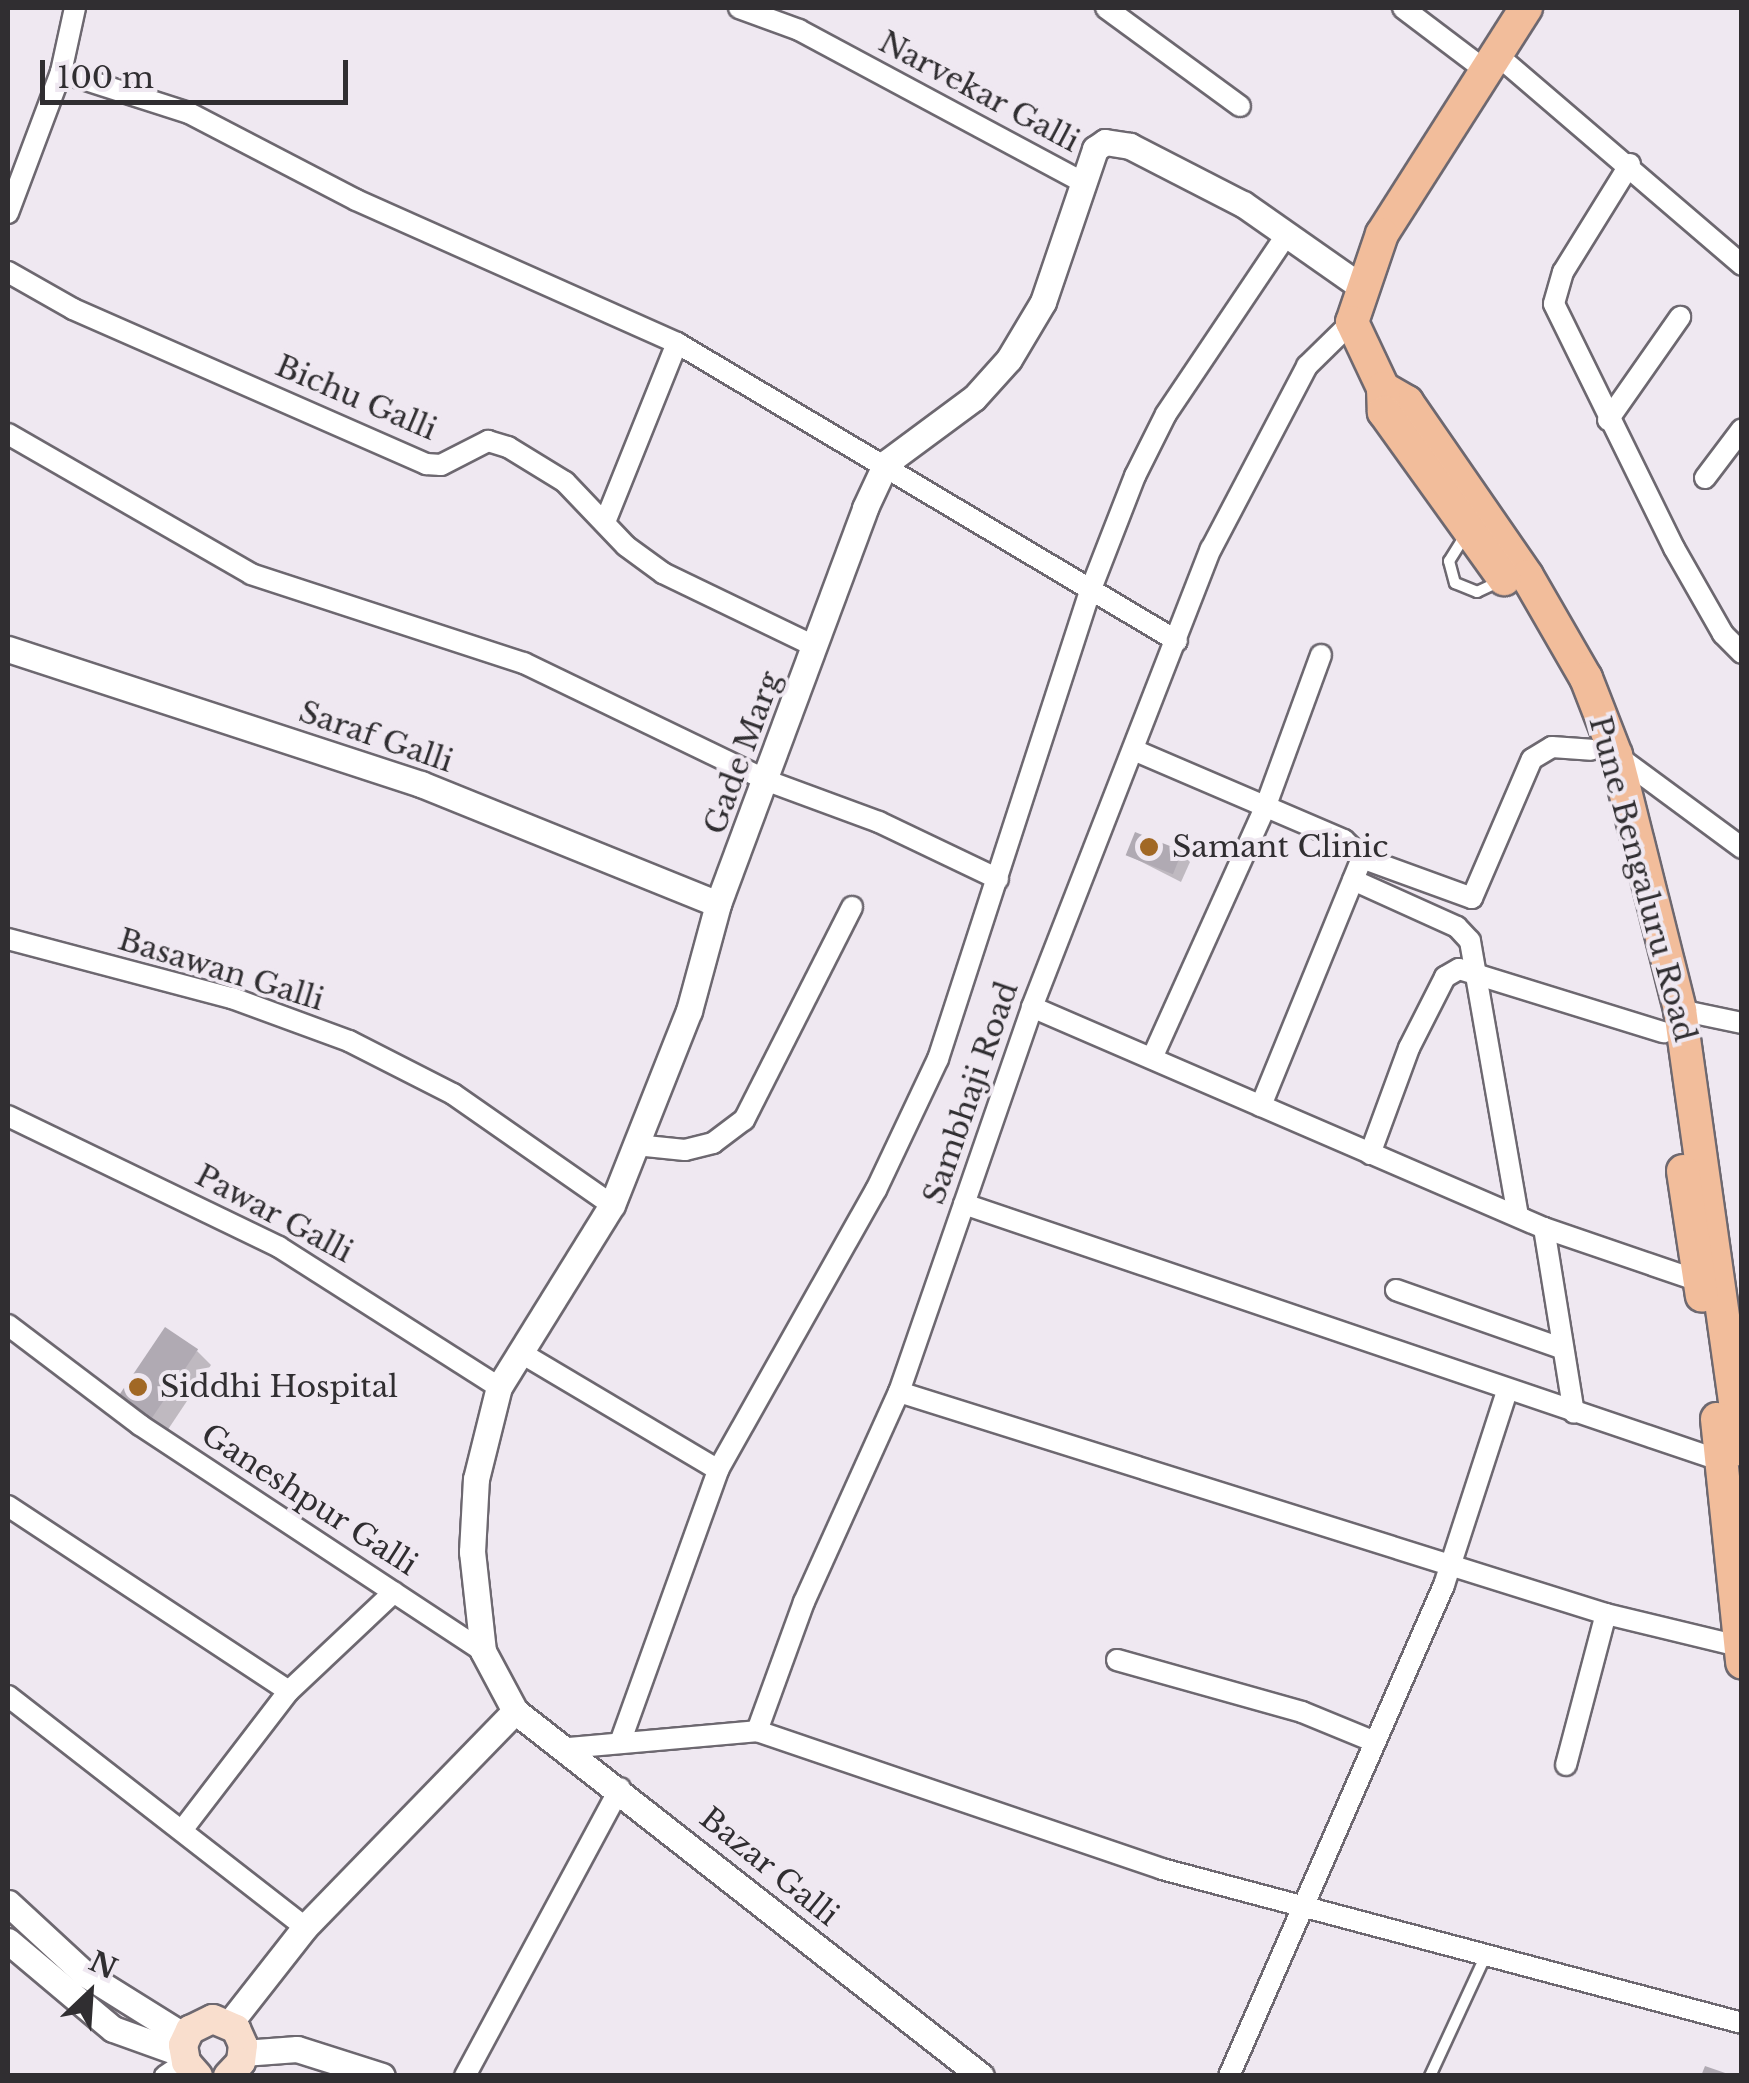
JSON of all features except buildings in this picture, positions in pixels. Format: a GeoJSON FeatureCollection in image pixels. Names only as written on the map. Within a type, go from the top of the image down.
{"type":"FeatureCollection","features":[{"type":"Feature","properties":{"kind":"main road"},"geometry":{"type":"LineString","coordinates":[[1352,322],[1360,286],[1382,234],[1526,8]]}},
{"type":"Feature","properties":{"kind":"main road","name":"Pune Bengaluru Road"},"geometry":{"type":"LineString","coordinates":[[1352,322],[1383,388],[1406,402],[1473,490],[1586,678],[1604,753]]}},
{"type":"Feature","properties":{"kind":"main road"},"geometry":{"type":"LineString","coordinates":[[1383,388],[1384,412],[1504,580],[1604,753],[1672,1021],[1732,1455],[1740,1655]]}},
{"type":"Feature","properties":{"kind":"main road"},"geometry":{"type":"LineString","coordinates":[[184,2061],[204,2020],[229,2024],[236,2064]]}},
{"type":"Feature","properties":{"kind":"street"},"geometry":{"type":"LineString","coordinates":[[9,203],[61,72],[75,8]]}},
{"type":"Feature","properties":{"kind":"street","name":"Narvekar Galli"},"geometry":{"type":"LineString","coordinates":[[739,8],[798,30],[1081,181]]}},
{"type":"Feature","properties":{"kind":"street"},"geometry":{"type":"LineString","coordinates":[[1106,8],[1240,106]]}},
{"type":"Feature","properties":{"kind":"street"},"geometry":{"type":"LineString","coordinates":[[1402,8],[1490,62],[1630,164],[1742,265]]}},
{"type":"Feature","properties":{"kind":"street"},"geometry":{"type":"LineString","coordinates":[[61,72],[189,114],[356,200],[677,343],[886,463],[1089,594],[1177,642]]}},
{"type":"Feature","properties":{"kind":"street"},"geometry":{"type":"LineString","coordinates":[[886,463],[974,398],[1009,358],[1044,302],[1081,181],[1096,149],[1116,142],[1243,204],[1360,286]]}},
{"type":"Feature","properties":{"kind":"street"},"geometry":{"type":"LineString","coordinates":[[1630,164],[1562,272],[1554,304],[1608,420],[1722,634],[1742,653]]}},
{"type":"Feature","properties":{"kind":"street"},"geometry":{"type":"LineString","coordinates":[[620,1740],[718,1470],[876,1190],[938,1059],[1089,594],[1166,414],[1287,234]]}},
{"type":"Feature","properties":{"kind":"street","name":"Bichu Galli"},"geometry":{"type":"LineString","coordinates":[[8,272],[73,309],[426,464],[441,465],[488,441],[508,447],[565,482],[663,573],[816,647]]}},
{"type":"Feature","properties":{"kind":"street"},"geometry":{"type":"LineString","coordinates":[[1608,420],[1680,317]]}},
{"type":"Feature","properties":{"kind":"street","name":"Sambhaji Road"},"geometry":{"type":"LineString","coordinates":[[757,1731],[804,1602],[899,1392],[1032,1007],[1136,751],[1211,549],[1307,366],[1352,322]]}},
{"type":"Feature","properties":{"kind":"street"},"geometry":{"type":"LineString","coordinates":[[604,522],[677,343]]}},
{"type":"Feature","properties":{"kind":"street"},"geometry":{"type":"LineString","coordinates":[[1705,478],[1742,428]]}},
{"type":"Feature","properties":{"kind":"street"},"geometry":{"type":"LineString","coordinates":[[8,434],[251,574],[524,664],[768,782],[879,822],[998,880]]}},
{"type":"Feature","properties":{"kind":"street","name":"Gade Marg"},"geometry":{"type":"LineString","coordinates":[[515,1712],[483,1651],[472,1552],[476,1479],[499,1386],[523,1354],[612,1206],[689,1011],[718,904],[768,782],[886,463]]}},
{"type":"Feature","properties":{"kind":"street","name":"Saraf Galli"},"geometry":{"type":"LineString","coordinates":[[8,649],[421,784],[718,904]]}},
{"type":"Feature","properties":{"kind":"street"},"geometry":{"type":"LineString","coordinates":[[1152,1058],[1265,808],[1321,656]]}},
{"type":"Feature","properties":{"kind":"street"},"geometry":{"type":"LineString","coordinates":[[1136,751],[1344,840],[1362,858],[1472,898],[1532,759],[1552,747],[1604,753],[1742,848]]}},
{"type":"Feature","properties":{"kind":"street"},"geometry":{"type":"LineString","coordinates":[[1261,1106],[1362,858]]}},
{"type":"Feature","properties":{"kind":"street"},"geometry":{"type":"LineString","coordinates":[[1353,880],[1466,933],[1518,1216]]}},
{"type":"Feature","properties":{"kind":"street"},"geometry":{"type":"LineString","coordinates":[[636,1146],[685,1150],[713,1143],[744,1120],[852,907]]}},
{"type":"Feature","properties":{"kind":"street","name":"Basawan Galli"},"geometry":{"type":"LineString","coordinates":[[8,938],[232,998],[349,1041],[453,1094],[612,1206]]}},
{"type":"Feature","properties":{"kind":"street"},"geometry":{"type":"LineString","coordinates":[[1370,1154],[1439,986],[1460,969],[1672,1021],[1742,1023]]}},
{"type":"Feature","properties":{"kind":"street"},"geometry":{"type":"LineString","coordinates":[[1032,1007],[1544,1228],[1711,1284]]}},
{"type":"Feature","properties":{"kind":"street","name":"Pawar Galli"},"geometry":{"type":"LineString","coordinates":[[8,1116],[279,1247],[499,1386]]}},
{"type":"Feature","properties":{"kind":"street"},"geometry":{"type":"LineString","coordinates":[[964,1204],[1507,1391],[1732,1455]]}},
{"type":"Feature","properties":{"kind":"street"},"geometry":{"type":"LineString","coordinates":[[1544,1228],[1574,1412]]}},
{"type":"Feature","properties":{"kind":"street"},"geometry":{"type":"LineString","coordinates":[[1396,1290],[1561,1348]]}},
{"type":"Feature","properties":{"kind":"street","name":"Ganeshpur Galli"},"geometry":{"type":"LineString","coordinates":[[8,1325],[140,1426],[483,1651]]}},
{"type":"Feature","properties":{"kind":"street"},"geometry":{"type":"LineString","coordinates":[[523,1354],[718,1470]]}},
{"type":"Feature","properties":{"kind":"street"},"geometry":{"type":"LineString","coordinates":[[1229,2076],[1376,1742],[1448,1564],[1507,1391]]}},
{"type":"Feature","properties":{"kind":"street"},"geometry":{"type":"LineString","coordinates":[[899,1392],[1740,1655]]}},
{"type":"Feature","properties":{"kind":"street"},"geometry":{"type":"LineString","coordinates":[[8,1506],[289,1690]]}},
{"type":"Feature","properties":{"kind":"street"},"geometry":{"type":"LineString","coordinates":[[183,1829],[289,1690],[394,1592]]}},
{"type":"Feature","properties":{"kind":"street"},"geometry":{"type":"LineString","coordinates":[[1566,1764],[1606,1614]]}},
{"type":"Feature","properties":{"kind":"street"},"geometry":{"type":"LineString","coordinates":[[1117,1660],[1230,1689],[1376,1742]]}},
{"type":"Feature","properties":{"kind":"street"},"geometry":{"type":"LineString","coordinates":[[8,1696],[305,1927]]}},
{"type":"Feature","properties":{"kind":"street"},"geometry":{"type":"LineString","coordinates":[[229,2024],[305,1927],[515,1712]]}},
{"type":"Feature","properties":{"kind":"street","name":"Bazar Galli"},"geometry":{"type":"LineString","coordinates":[[515,1712],[620,1788],[981,2076]]}},
{"type":"Feature","properties":{"kind":"street"},"geometry":{"type":"LineString","coordinates":[[568,1748],[620,1740],[757,1731],[1162,1869],[1742,2023]]}},
{"type":"Feature","properties":{"kind":"street"},"geometry":{"type":"LineString","coordinates":[[465,2076],[620,1788]]}},
{"type":"Feature","properties":{"kind":"street"},"geometry":{"type":"LineString","coordinates":[[8,1903],[184,2061]]}},
{"type":"Feature","properties":{"kind":"street"},"geometry":{"type":"LineString","coordinates":[[8,1941],[113,2029],[184,2061]]}},
{"type":"Feature","properties":{"kind":"street"},"geometry":{"type":"LineString","coordinates":[[236,2064],[297,2049],[382,2076]]}},
{"type":"Feature","properties":{"kind":"lane"},"geometry":{"type":"LineString","coordinates":[[1430,2076],[1485,1957]]}},
{"type":"Feature","properties":{"kind":"place","name":"Samant Clinic"},"geometry":{"type":"Point","coordinates":[1149,847]}},
{"type":"Feature","properties":{"kind":"place","name":"Siddhi Hospital"},"geometry":{"type":"Point","coordinates":[138,1387]}}]}
